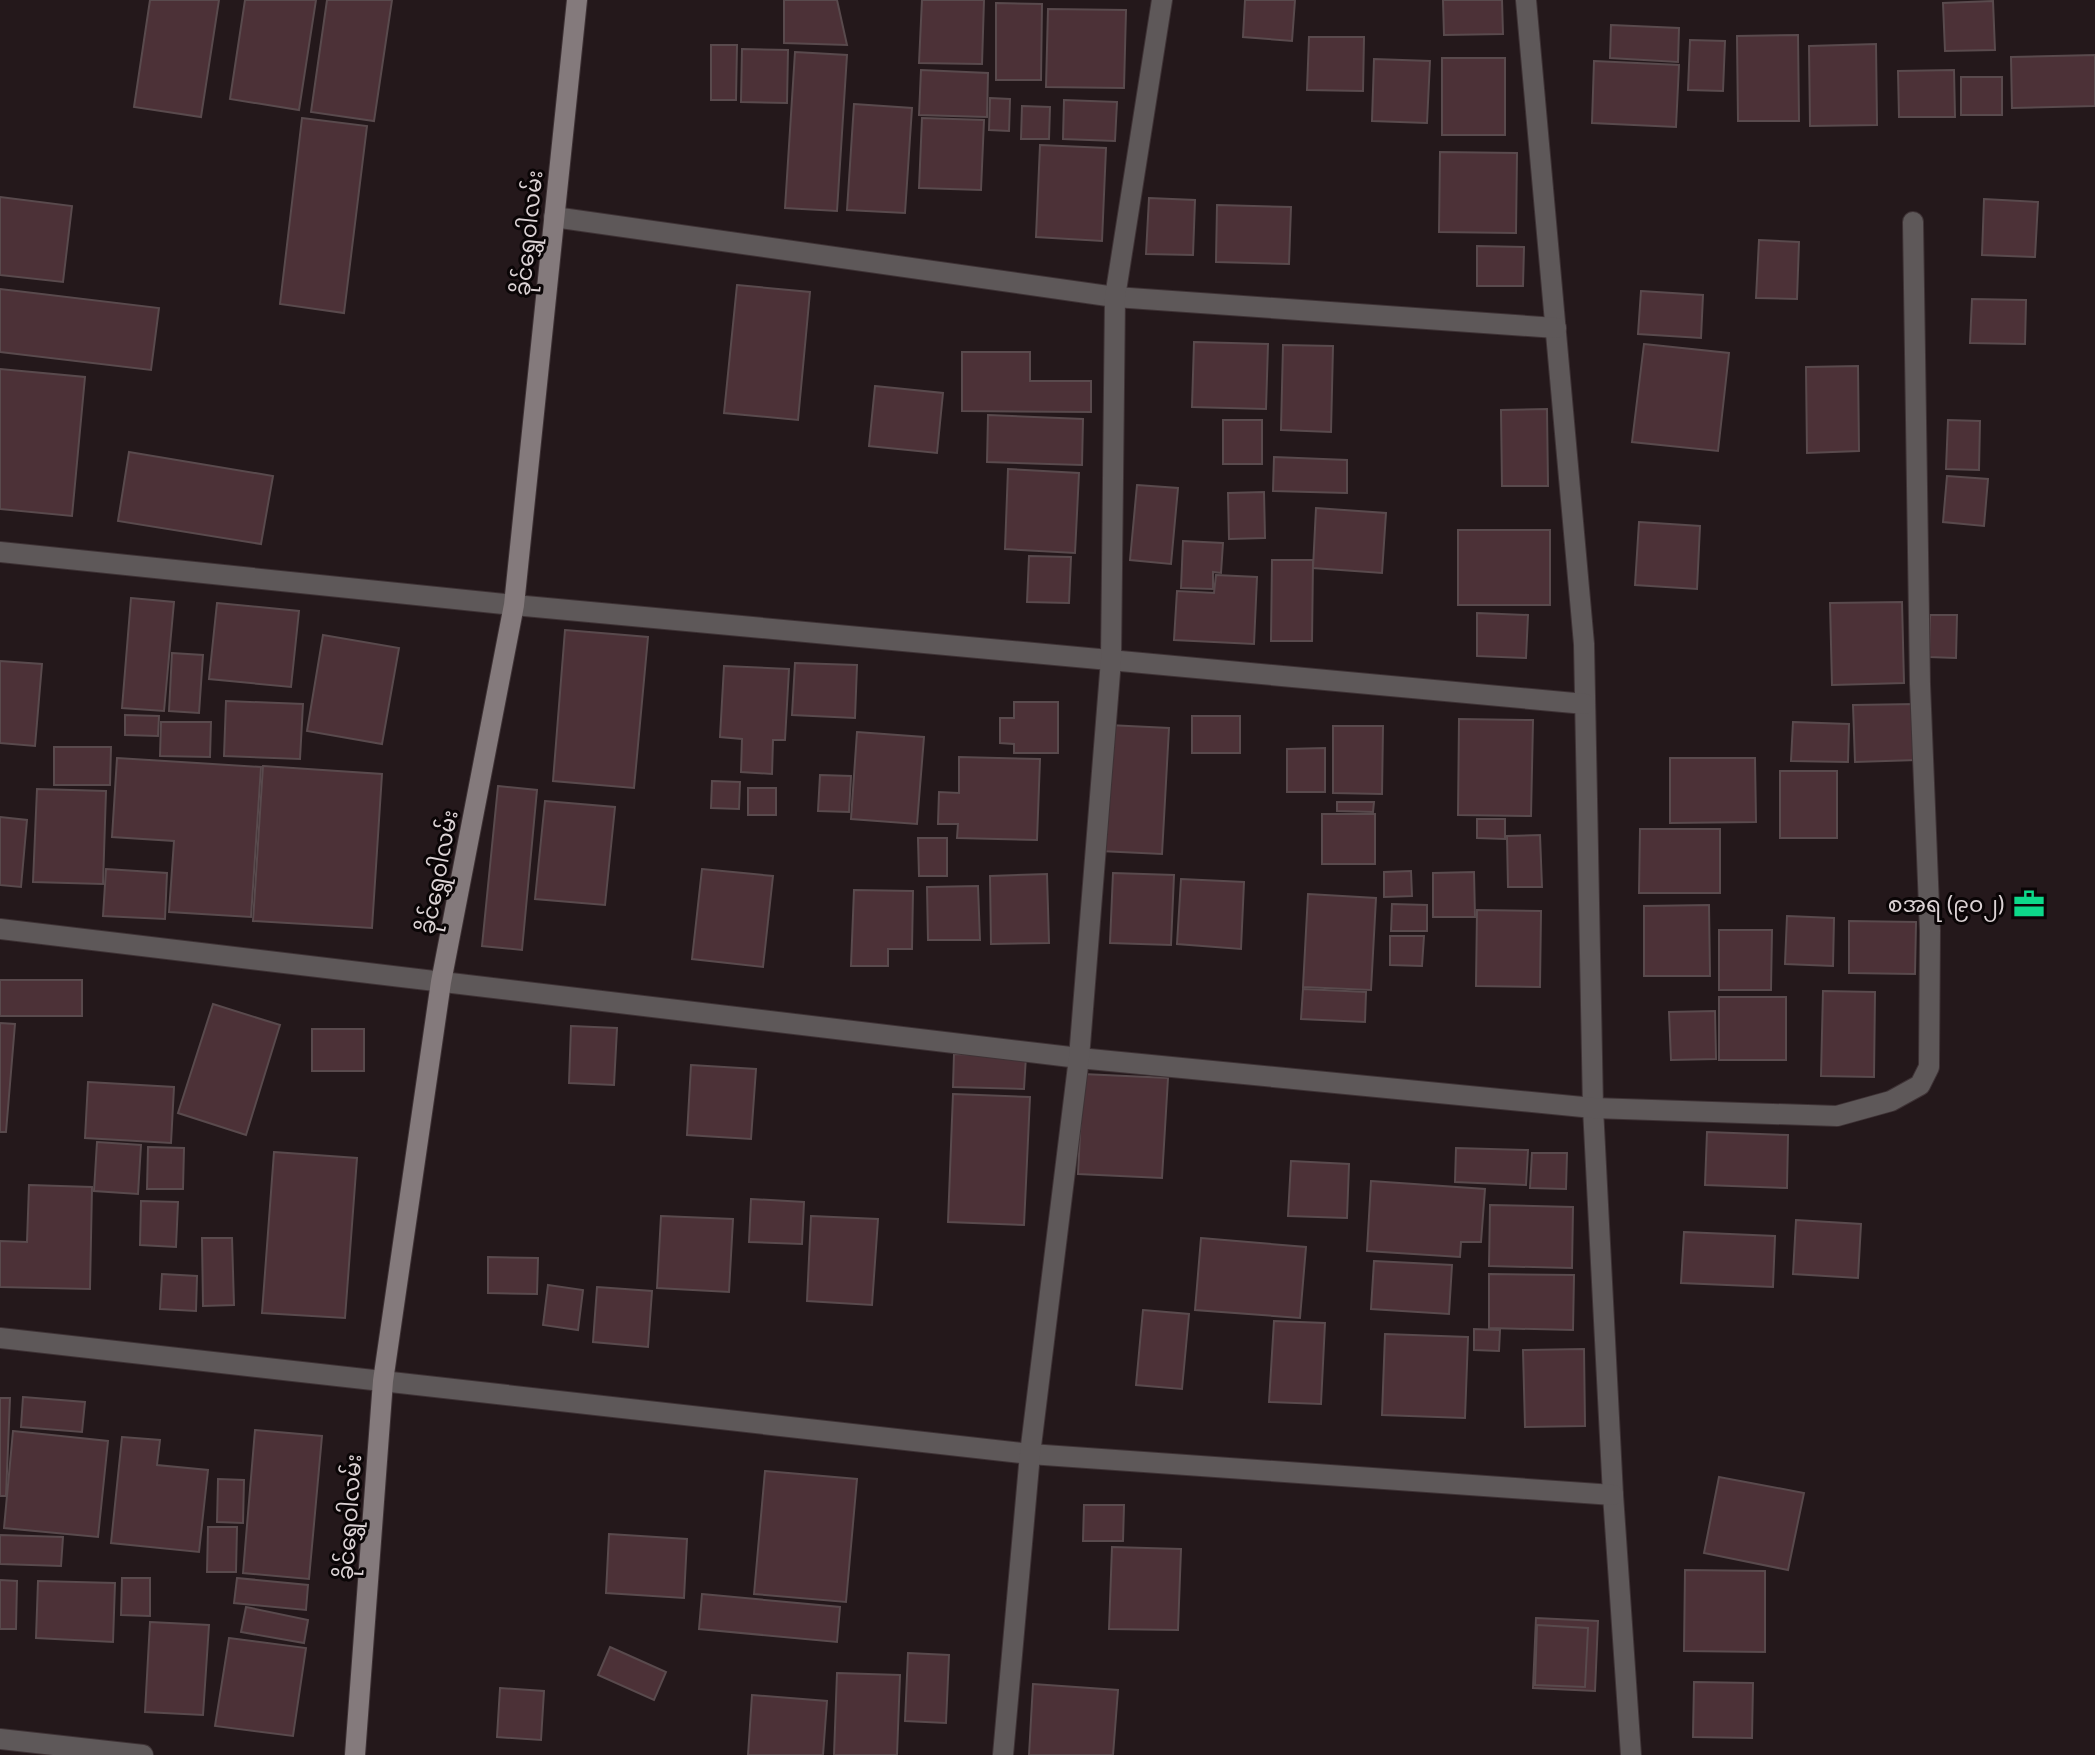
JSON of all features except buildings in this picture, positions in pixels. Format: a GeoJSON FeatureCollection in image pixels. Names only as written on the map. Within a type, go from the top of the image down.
{"type":"FeatureCollection","features":[{"type":"Feature","properties":{"kind":"street","name":"ခိုင်ရွှေဝါလမ်း"},"geometry":{"type":"LineString","coordinates":[[355,1755],[383,1381],[441,982],[514,605],[577,0]]}},
{"type":"Feature","properties":{"kind":"street"},"geometry":{"type":"LineString","coordinates":[[1003,1755],[1030,1454],[1079,1058],[1111,660],[1115,297],[1162,0]]}},
{"type":"Feature","properties":{"kind":"street"},"geometry":{"type":"LineString","coordinates":[[1526,0],[1584,644],[1593,1108],[1613,1495],[1631,1755]]}},
{"type":"Feature","properties":{"kind":"street"},"geometry":{"type":"LineString","coordinates":[[554,217],[1115,297],[1556,328]]}},
{"type":"Feature","properties":{"kind":"street"},"geometry":{"type":"LineString","coordinates":[[0,929],[1079,1058],[1593,1108],[1837,1116],[1891,1101],[1920,1085],[1929,1067],[1930,931],[1920,684],[1913,222]]}},
{"type":"Feature","properties":{"kind":"street"},"geometry":{"type":"LineString","coordinates":[[0,552],[514,605],[1585,704]]}},
{"type":"Feature","properties":{"kind":"street"},"geometry":{"type":"LineString","coordinates":[[0,1338],[1030,1454],[1613,1495]]}},
{"type":"Feature","properties":{"kind":"street"},"geometry":{"type":"LineString","coordinates":[[0,1739],[143,1755]]}},
{"type":"Feature","properties":{"kind":"place","name":"စအရ (၉၀၂)"},"geometry":{"type":"Point","coordinates":[2029,904]}}]}
